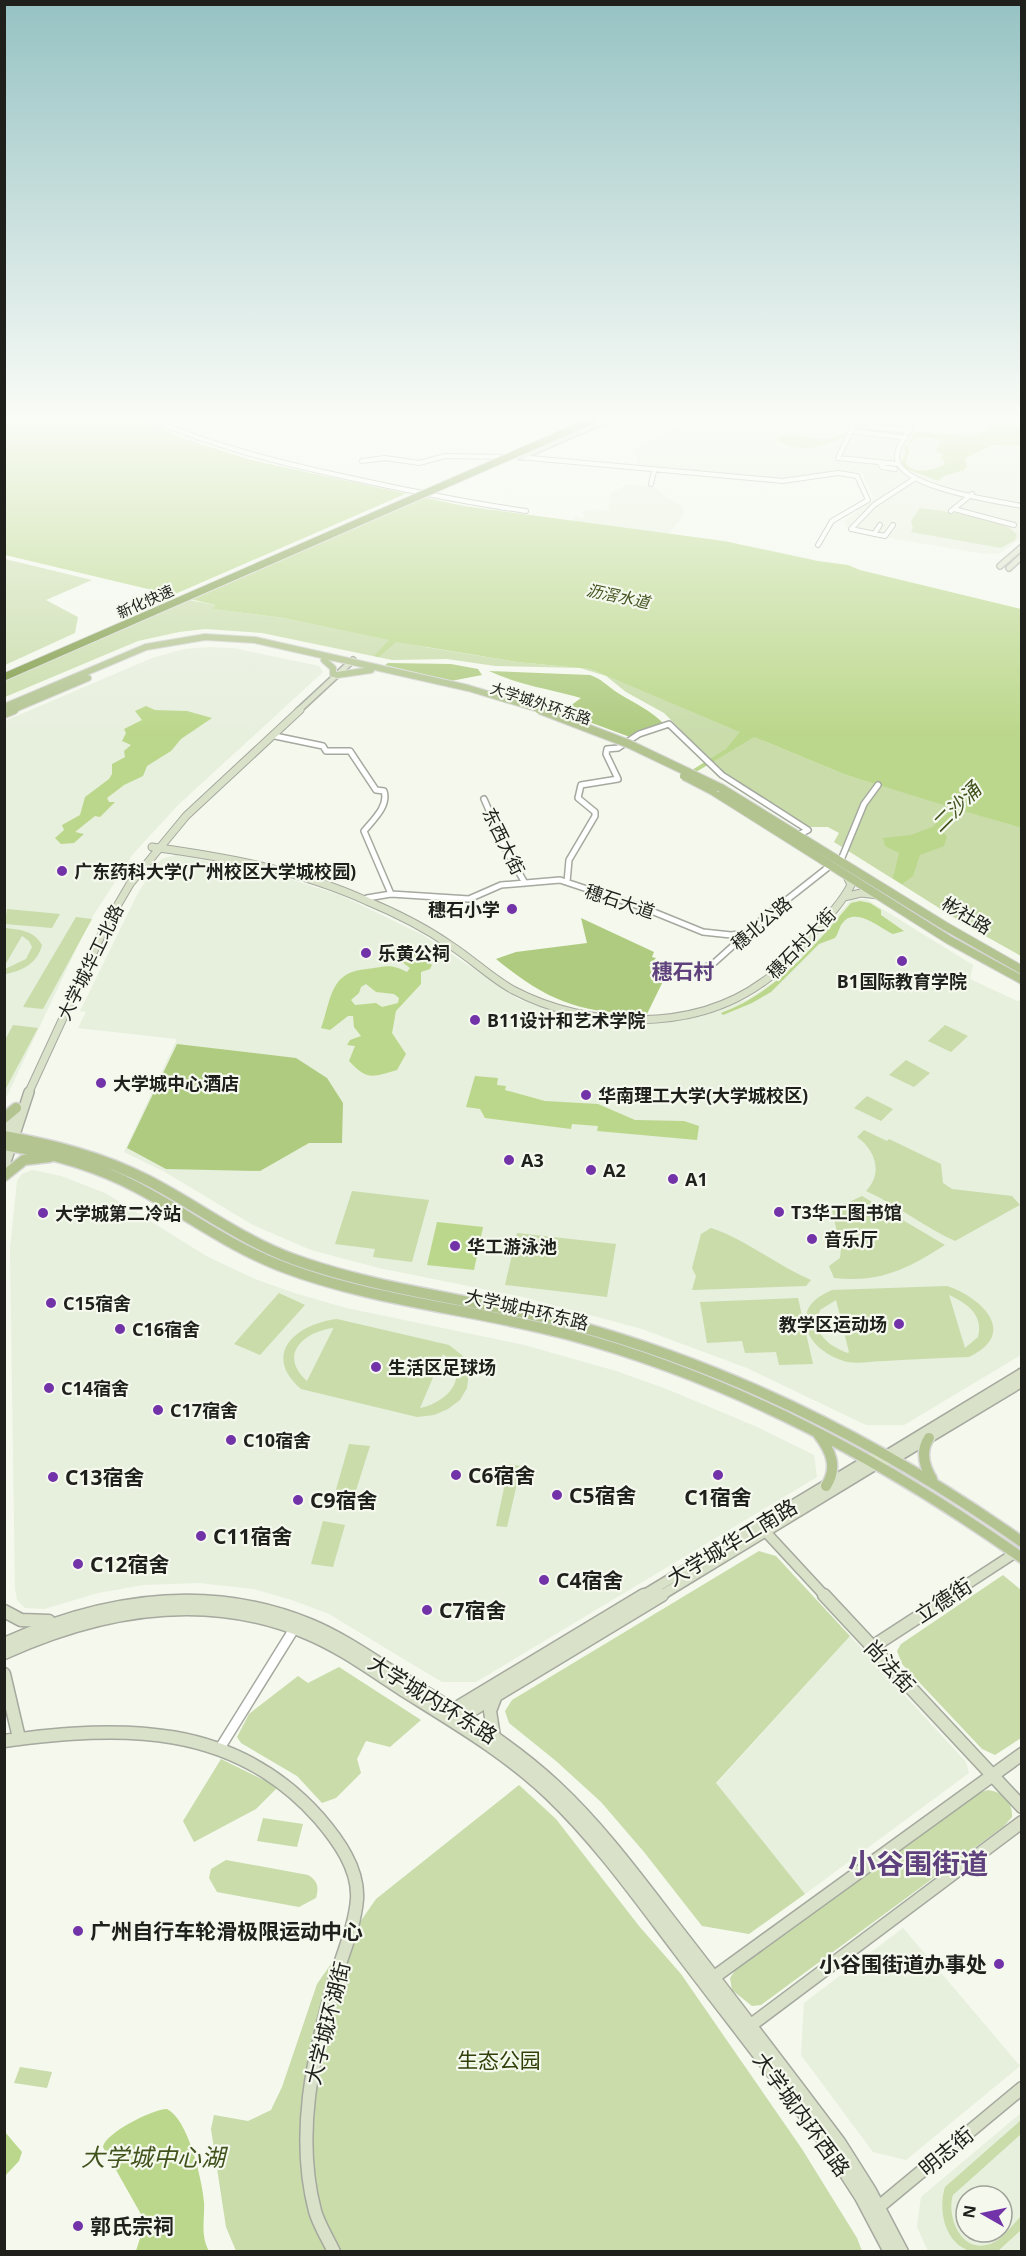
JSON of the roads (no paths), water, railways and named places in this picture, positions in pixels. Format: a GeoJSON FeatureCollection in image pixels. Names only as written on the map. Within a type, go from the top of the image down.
{"type":"FeatureCollection","features":[{"type":"Feature","properties":{"kind":"highway","name":"新化快速"},"geometry":{"type":"LineString","coordinates":[[4,671],[340,525]]}},
{"type":"Feature","properties":{"kind":"highway","name":"新化快速"},"geometry":{"type":"LineString","coordinates":[[4,677],[352,525]]}},
{"type":"Feature","properties":{"kind":"main road"},"geometry":{"type":"LineString","coordinates":[[1000,566],[1022,547]]}},
{"type":"Feature","properties":{"kind":"main road"},"geometry":{"type":"LineString","coordinates":[[1009,568],[1022,556]]}},
{"type":"Feature","properties":{"kind":"main road","name":"大学城外环东路"},"geometry":{"type":"LineString","coordinates":[[4,707],[146,647],[182,639],[241,638],[316,656],[324,660],[348,662],[371,670],[466,690]]}},
{"type":"Feature","properties":{"kind":"main road","name":"大学城外环东路"},"geometry":{"type":"LineString","coordinates":[[4,714],[152,651],[175,645],[231,642],[348,662],[466,690],[591,733],[717,790],[800,834],[969,941],[1022,970]]}},
{"type":"Feature","properties":{"kind":"main road"},"geometry":{"type":"LineString","coordinates":[[324,660],[333,668],[335,675],[348,671],[371,670]]}},
{"type":"Feature","properties":{"kind":"main road","name":"大学城华工北路"},"geometry":{"type":"LineString","coordinates":[[4,1168],[7,1141],[16,1108],[106,914],[155,847],[348,662]]}},
{"type":"Feature","properties":{"kind":"main road","name":"大学城外环东路"},"geometry":{"type":"LineString","coordinates":[[717,790],[960,946],[1022,980]]}},
{"type":"Feature","properties":{"kind":"main road","name":"大学城华工北路"},"geometry":{"type":"LineString","coordinates":[[7,1141],[106,925],[155,847]]}},
{"type":"Feature","properties":{"kind":"main road","name":"穗石村大街"},"geometry":{"type":"LineString","coordinates":[[155,847],[261,865],[347,892],[426,930],[521,993],[568,1010],[608,1017],[671,1016],[708,1008],[736,998],[758,986],[776,971],[844,898],[851,885],[846,874]]}},
{"type":"Feature","properties":{"kind":"main road","name":"穗石村大街"},"geometry":{"type":"LineString","coordinates":[[844,898],[861,893],[880,896]]}},
{"type":"Feature","properties":{"kind":"main road","name":"彬社路"},"geometry":{"type":"LineString","coordinates":[[896,896],[931,911],[1022,963]]}},
{"type":"Feature","properties":{"kind":"main road"},"geometry":{"type":"LineString","coordinates":[[960,946],[970,947],[969,941]]}},
{"type":"Feature","properties":{"kind":"main road"},"geometry":{"type":"LineString","coordinates":[[4,1118],[16,1108]]}},
{"type":"Feature","properties":{"kind":"main road","name":"大学城中环东路"},"geometry":{"type":"LineString","coordinates":[[7,1141],[64,1158],[129,1183],[220,1238],[282,1267],[350,1288],[447,1302]]}},
{"type":"Feature","properties":{"kind":"main road","name":"大学城中环东路"},"geometry":{"type":"LineString","coordinates":[[7,1141],[72,1150],[122,1168],[162,1188],[229,1230],[289,1258],[447,1302],[583,1327],[685,1360],[769,1395],[890,1457],[938,1485],[1022,1542]]}},
{"type":"Feature","properties":{"kind":"main road"},"geometry":{"type":"LineString","coordinates":[[4,1176],[24,1160],[64,1158]]}},
{"type":"Feature","properties":{"kind":"main road","name":"大学城中环东路"},"geometry":{"type":"LineString","coordinates":[[476,1308],[640,1356],[728,1390],[814,1430],[873,1461],[948,1506],[1018,1556]]}},
{"type":"Feature","properties":{"kind":"main road","name":"大学城华工南路"},"geometry":{"type":"LineString","coordinates":[[890,1457],[1022,1373]]}},
{"type":"Feature","properties":{"kind":"main road","name":"大学城华工南路"},"geometry":{"type":"LineString","coordinates":[[453,1716],[498,1694],[762,1529],[826,1486],[873,1461],[890,1457],[929,1438],[1022,1382]]}},
{"type":"Feature","properties":{"kind":"main road"},"geometry":{"type":"LineString","coordinates":[[814,1430],[833,1457],[832,1476],[826,1486]]}},
{"type":"Feature","properties":{"kind":"main road"},"geometry":{"type":"LineString","coordinates":[[929,1438],[924,1445],[924,1463],[930,1476],[938,1485]]}},
{"type":"Feature","properties":{"kind":"main road","name":"大学城华工南路"},"geometry":{"type":"LineString","coordinates":[[453,1716],[873,1461]]}},
{"type":"Feature","properties":{"kind":"main road","name":"尚法街"},"geometry":{"type":"LineString","coordinates":[[762,1529],[1022,1807]]}},
{"type":"Feature","properties":{"kind":"main road","name":"立德街"},"geometry":{"type":"LineString","coordinates":[[872,1647],[1018,1556]]}},
{"type":"Feature","properties":{"kind":"main road","name":"大学城内环东路"},"geometry":{"type":"LineString","coordinates":[[4,1644],[61,1620],[111,1606],[159,1600],[205,1600],[253,1607],[291,1618],[326,1633],[453,1716],[509,1760],[583,1827],[709,1981]]}},
{"type":"Feature","properties":{"kind":"main road","name":"大学城内环东路"},"geometry":{"type":"LineString","coordinates":[[4,1653],[40,1636],[82,1621],[152,1608],[218,1609],[261,1617],[295,1628],[339,1650],[494,1737],[542,1775],[590,1821],[709,1981]]}},
{"type":"Feature","properties":{"kind":"main road"},"geometry":{"type":"LineString","coordinates":[[4,1611],[30,1622],[61,1620]]}},
{"type":"Feature","properties":{"kind":"main road"},"geometry":{"type":"LineString","coordinates":[[4,1674],[19,1738]]}},
{"type":"Feature","properties":{"kind":"main road"},"geometry":{"type":"LineString","coordinates":[[494,1737],[490,1711],[498,1694]]}},
{"type":"Feature","properties":{"kind":"main road","name":"大学城环湖街"},"geometry":{"type":"LineString","coordinates":[[4,1741],[19,1738]]}},
{"type":"Feature","properties":{"kind":"main road"},"geometry":{"type":"LineString","coordinates":[[709,1981],[1022,1754]]}},
{"type":"Feature","properties":{"kind":"main road"},"geometry":{"type":"LineString","coordinates":[[746,2028],[1022,1822]]}},
{"type":"Feature","properties":{"kind":"main road","name":"大学城内环西路"},"geometry":{"type":"LineString","coordinates":[[709,1981],[838,2142],[875,2210],[902,2252]]}},
{"type":"Feature","properties":{"kind":"main road","name":"明志街"},"geometry":{"type":"LineString","coordinates":[[875,2210],[1022,2088]]}},
{"type":"Feature","properties":{"kind":"main road","name":"大学城内环西路"},"geometry":{"type":"LineString","coordinates":[[875,2210],[890,2252]]}},
{"type":"Feature","properties":{"kind":"street"},"geometry":{"type":"LineString","coordinates":[[818,545],[830,525]]}},
{"type":"Feature","properties":{"kind":"street"},"geometry":{"type":"LineString","coordinates":[[855,525],[851,529],[886,535],[893,525]]}},
{"type":"Feature","properties":{"kind":"street"},"geometry":{"type":"LineString","coordinates":[[874,534],[880,525]]}},
{"type":"Feature","properties":{"kind":"street","name":"穗石大道"},"geometry":{"type":"LineString","coordinates":[[747,933],[726,935],[703,932],[644,908],[567,882],[569,860],[594,819],[595,812],[579,799],[581,786],[598,780],[618,779],[606,750],[618,748],[639,734],[669,724],[708,763],[808,830],[800,834]]}},
{"type":"Feature","properties":{"kind":"street"},"geometry":{"type":"LineString","coordinates":[[275,736],[323,746],[327,751],[350,751],[376,790],[384,791],[386,797],[382,808],[364,831],[392,894]]}},
{"type":"Feature","properties":{"kind":"street"},"geometry":{"type":"LineString","coordinates":[[841,860],[866,800],[878,785]]}},
{"type":"Feature","properties":{"kind":"street","name":"东西大街"},"geometry":{"type":"LineString","coordinates":[[484,799],[502,843],[525,883]]}},
{"type":"Feature","properties":{"kind":"street","name":"穗北公路"},"geometry":{"type":"LineString","coordinates":[[689,976],[715,962],[831,865]]}},
{"type":"Feature","properties":{"kind":"street"},"geometry":{"type":"LineString","coordinates":[[367,898],[392,894],[469,899],[494,887],[558,880],[567,882]]}},
{"type":"Feature","properties":{"kind":"street"},"geometry":{"type":"LineString","coordinates":[[220,1748],[295,1628]]}},
{"type":"Feature","properties":{"kind":"street","name":"大学城环湖街"},"geometry":{"type":"LineString","coordinates":[[19,1738],[72,1731],[115,1730],[154,1733],[220,1748],[269,1773],[308,1803],[344,1852],[356,1878],[357,1901],[308,2100],[304,2150],[311,2199],[324,2235],[334,2252]]}},
{"type":"Feature","properties":{"kind":"water"},"geometry":{"type":"Polygon","coordinates":[[[5,525],[607,525],[724,541],[848,565],[860,570],[1021,609],[1021,828],[960,810],[941,829],[947,837],[944,846],[920,855],[913,876],[902,884],[893,878],[899,853],[885,846],[883,838],[911,835],[932,827],[953,808],[846,775],[754,737],[696,772],[692,770],[726,749],[740,732],[590,669],[517,662],[396,642],[379,657],[374,656],[389,640],[283,618],[213,609],[215,605],[5,555],[5,525]]]}},
{"type":"Feature","properties":{"kind":"water"},"geometry":{"type":"Polygon","coordinates":[[[146,706],[155,710],[187,711],[212,718],[181,739],[171,751],[147,766],[143,776],[124,785],[107,798],[109,802],[115,802],[100,817],[95,816],[75,832],[84,834],[74,843],[61,844],[55,838],[64,830],[62,825],[80,815],[85,797],[109,779],[112,774],[112,764],[125,757],[124,751],[131,745],[122,741],[126,733],[124,729],[142,720],[135,711],[146,706]]]}},
{"type":"Feature","properties":{"kind":"water"},"geometry":{"type":"Polygon","coordinates":[[[860,901],[870,903],[881,910],[881,915],[904,931],[893,934],[860,917],[846,919],[835,938],[819,944],[771,992],[752,1003],[723,1015],[721,1013],[741,1004],[777,981],[808,952],[851,903],[860,901]]]}},
{"type":"Feature","properties":{"kind":"water"},"geometry":{"type":"Polygon","coordinates":[[[396,944],[406,945],[432,965],[430,969],[421,972],[421,984],[396,1011],[392,1033],[406,1054],[397,1070],[371,1076],[361,1072],[349,1061],[355,1046],[347,1045],[350,1040],[361,1036],[354,1027],[353,1016],[348,1016],[330,1030],[321,1028],[334,988],[346,975],[355,971],[384,967],[396,967],[407,972],[410,968],[402,962],[389,959],[396,944]],[[366,984],[351,1000],[355,1005],[376,1003],[382,1007],[398,1003],[399,998],[394,994],[376,992],[366,984]]]}},
{"type":"Feature","properties":{"kind":"water"},"geometry":{"type":"Polygon","coordinates":[[[475,1076],[498,1078],[497,1085],[506,1086],[505,1090],[545,1101],[598,1104],[635,1120],[684,1121],[699,1126],[697,1140],[597,1131],[598,1126],[572,1124],[571,1129],[485,1118],[480,1109],[466,1107],[475,1076]]]}},
{"type":"Feature","properties":{"kind":"water","name":"华工游泳池"},"geometry":{"type":"Polygon","coordinates":[[[437,1222],[483,1227],[474,1270],[427,1265],[437,1222]]]}},
{"type":"Feature","properties":{"kind":"water","name":"大学城中心湖"},"geometry":{"type":"Polygon","coordinates":[[[167,2109],[175,2115],[193,2151],[204,2202],[205,2239],[209,2251],[136,2251],[142,2232],[142,2216],[103,2147],[106,2141],[120,2129],[151,2113],[167,2109]]]}},
{"type":"Feature","properties":{"kind":"water"},"geometry":{"type":"Polygon","coordinates":[[[5,2132],[22,2152],[19,2161],[5,2176],[5,2132]]]}},
{"type":"Feature","properties":{"kind":"place","name":"广东药科大学(广州校区大学城校园)"},"geometry":{"type":"Point","coordinates":[62,871]}},
{"type":"Feature","properties":{"kind":"place","name":"穗石小学"},"geometry":{"type":"Point","coordinates":[512,909]}},
{"type":"Feature","properties":{"kind":"place","name":"乐黄公祠"},"geometry":{"type":"Point","coordinates":[366,953]}},
{"type":"Feature","properties":{"kind":"place","name":"B1国际教育学院"},"geometry":{"type":"Point","coordinates":[902,961]}},
{"type":"Feature","properties":{"kind":"place","name":"B11设计和艺术学院"},"geometry":{"type":"Point","coordinates":[475,1020]}},
{"type":"Feature","properties":{"kind":"place","name":"大学城中心酒店"},"geometry":{"type":"Point","coordinates":[101,1083]}},
{"type":"Feature","properties":{"kind":"place","name":"华南理工大学(大学城校区)"},"geometry":{"type":"Point","coordinates":[586,1095]}},
{"type":"Feature","properties":{"kind":"place","name":"A3"},"geometry":{"type":"Point","coordinates":[509,1160]}},
{"type":"Feature","properties":{"kind":"place","name":"A2"},"geometry":{"type":"Point","coordinates":[591,1170]}},
{"type":"Feature","properties":{"kind":"place","name":"A1"},"geometry":{"type":"Point","coordinates":[673,1179]}},
{"type":"Feature","properties":{"kind":"place","name":"T3华工图书馆"},"geometry":{"type":"Point","coordinates":[779,1212]}},
{"type":"Feature","properties":{"kind":"place","name":"大学城第二冷站"},"geometry":{"type":"Point","coordinates":[43,1213]}},
{"type":"Feature","properties":{"kind":"place","name":"音乐厅"},"geometry":{"type":"Point","coordinates":[812,1239]}},
{"type":"Feature","properties":{"kind":"place","name":"华工游泳池"},"geometry":{"type":"Point","coordinates":[455,1246]}},
{"type":"Feature","properties":{"kind":"place","name":"C15宿舍"},"geometry":{"type":"Point","coordinates":[51,1303]}},
{"type":"Feature","properties":{"kind":"place","name":"教学区运动场"},"geometry":{"type":"Point","coordinates":[899,1324]}},
{"type":"Feature","properties":{"kind":"place","name":"C16宿舍"},"geometry":{"type":"Point","coordinates":[120,1329]}},
{"type":"Feature","properties":{"kind":"place","name":"生活区足球场"},"geometry":{"type":"Point","coordinates":[376,1367]}},
{"type":"Feature","properties":{"kind":"place","name":"C14宿舍"},"geometry":{"type":"Point","coordinates":[49,1388]}},
{"type":"Feature","properties":{"kind":"place","name":"C17宿舍"},"geometry":{"type":"Point","coordinates":[158,1410]}},
{"type":"Feature","properties":{"kind":"place","name":"C10宿舍"},"geometry":{"type":"Point","coordinates":[231,1440]}},
{"type":"Feature","properties":{"kind":"place","name":"C6宿舍"},"geometry":{"type":"Point","coordinates":[456,1475]}},
{"type":"Feature","properties":{"kind":"place","name":"C1宿舍"},"geometry":{"type":"Point","coordinates":[718,1475]}},
{"type":"Feature","properties":{"kind":"place","name":"C13宿舍"},"geometry":{"type":"Point","coordinates":[53,1477]}},
{"type":"Feature","properties":{"kind":"place","name":"C5宿舍"},"geometry":{"type":"Point","coordinates":[557,1495]}},
{"type":"Feature","properties":{"kind":"place","name":"C9宿舍"},"geometry":{"type":"Point","coordinates":[298,1500]}},
{"type":"Feature","properties":{"kind":"place","name":"C11宿舍"},"geometry":{"type":"Point","coordinates":[201,1536]}},
{"type":"Feature","properties":{"kind":"place","name":"C12宿舍"},"geometry":{"type":"Point","coordinates":[78,1564]}},
{"type":"Feature","properties":{"kind":"place","name":"C4宿舍"},"geometry":{"type":"Point","coordinates":[544,1580]}},
{"type":"Feature","properties":{"kind":"place","name":"C7宿舍"},"geometry":{"type":"Point","coordinates":[427,1610]}},
{"type":"Feature","properties":{"kind":"place","name":"广州自行车轮滑极限运动中心"},"geometry":{"type":"Point","coordinates":[78,1931]}},
{"type":"Feature","properties":{"kind":"place","name":"小谷围街道办事处"},"geometry":{"type":"Point","coordinates":[999,1964]}},
{"type":"Feature","properties":{"kind":"place","name":"郭氏宗祠"},"geometry":{"type":"Point","coordinates":[78,2226]}},
{"type":"Feature","properties":{"kind":"district","name":"穗石村"},"geometry":{"type":"Point","coordinates":[683,971]}},
{"type":"Feature","properties":{"kind":"district","name":"小谷围街道"},"geometry":{"type":"Point","coordinates":[918,1863]}},
{"type":"Feature","properties":{"kind":"water label","name":"沥滘水道"},"geometry":{"type":"Point","coordinates":[618,596]}},
{"type":"Feature","properties":{"kind":"water label","name":"二沙涌"},"geometry":{"type":"Point","coordinates":[956,807]}},
{"type":"Feature","properties":{"kind":"park label","name":"生态公园"},"geometry":{"type":"Point","coordinates":[499,2060]}}]}
